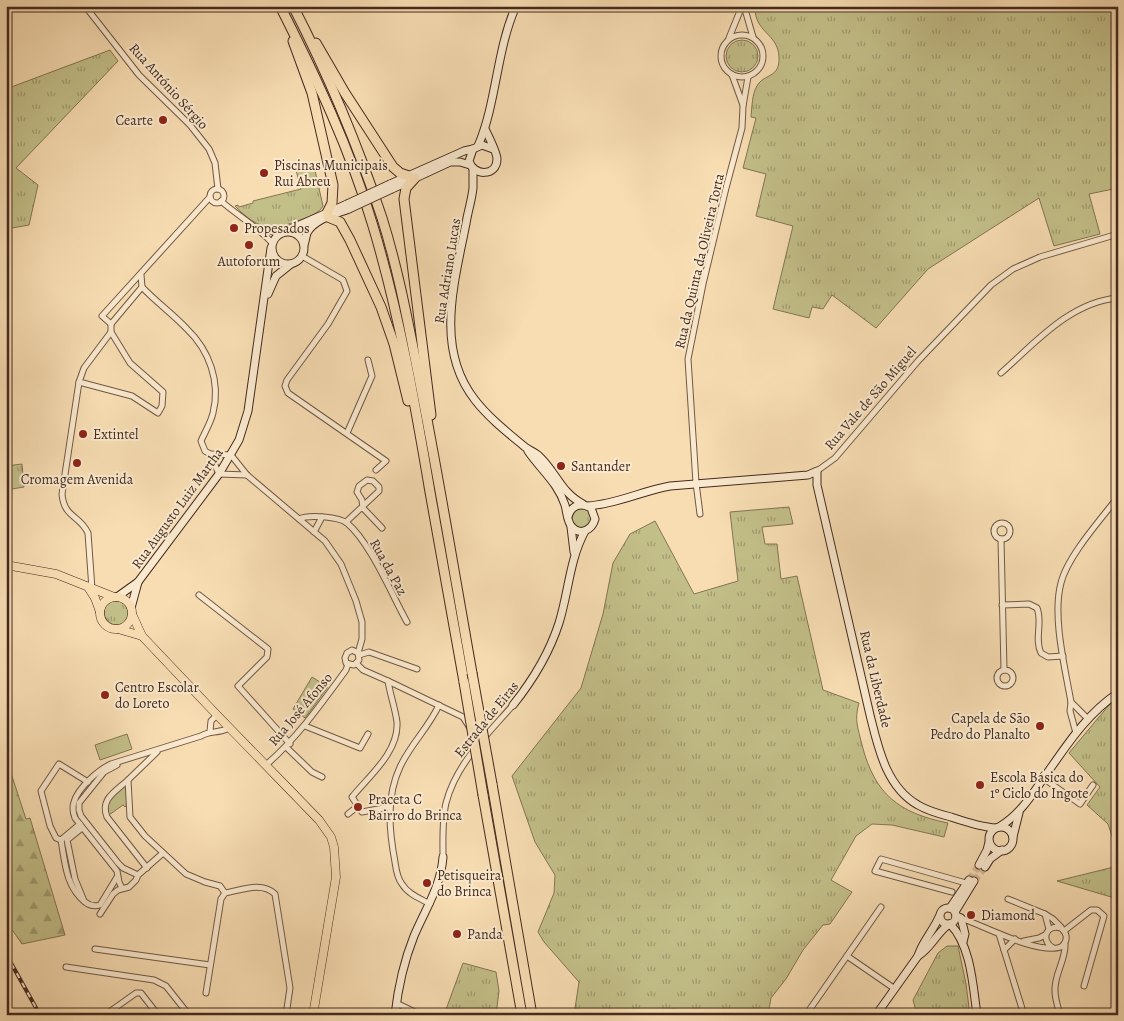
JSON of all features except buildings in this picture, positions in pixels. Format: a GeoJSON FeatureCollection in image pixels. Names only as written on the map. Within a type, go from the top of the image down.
{"type":"FeatureCollection","features":[{"type":"Feature","properties":{"kind":"highway"},"geometry":{"type":"LineString","coordinates":[[280,6],[320,85],[334,118],[373,225],[397,315],[422,446],[522,1015]]}},
{"type":"Feature","properties":{"kind":"highway"},"geometry":{"type":"LineString","coordinates":[[293,6],[350,133],[382,219],[406,312],[432,445],[532,1015]]}},
{"type":"Feature","properties":{"kind":"highway"},"geometry":{"type":"LineString","coordinates":[[287,19],[295,49],[312,93],[333,185],[332,203],[328,215],[340,222],[381,307],[394,344],[409,405],[422,446]]}},
{"type":"Feature","properties":{"kind":"highway"},"geometry":{"type":"LineString","coordinates":[[301,22],[318,45],[345,92],[393,167],[400,173],[412,177],[406,188],[404,199],[431,408],[432,445]]}},
{"type":"Feature","properties":{"kind":"main road"},"geometry":{"type":"LineString","coordinates":[[6,565],[56,574],[128,602],[142,636],[217,716],[266,764],[318,820],[330,837],[334,847],[336,876],[313,1015]]}},
{"type":"Feature","properties":{"kind":"main road"},"geometry":{"type":"LineString","coordinates":[[90,588],[104,623],[142,636]]}},
{"type":"Feature","properties":{"kind":"main road"},"geometry":{"type":"LineString","coordinates":[[100,612],[104,602],[116,597]]}},
{"type":"Feature","properties":{"kind":"main road"},"geometry":{"type":"LineString","coordinates":[[115,628],[127,625],[132,611]]}},
{"type":"Feature","properties":{"kind":"street","name":"Rua António Sérgio"},"geometry":{"type":"LineString","coordinates":[[85,6],[139,74],[190,125],[209,149],[215,163],[218,189]]}},
{"type":"Feature","properties":{"kind":"street","name":"Rua Adriano Lucas"},"geometry":{"type":"LineString","coordinates":[[516,6],[502,42],[485,129],[470,156],[473,189],[451,304],[450,332],[454,359],[459,374],[474,399],[488,415],[527,449],[557,488],[568,517]]}},
{"type":"Feature","properties":{"kind":"street"},"geometry":{"type":"LineString","coordinates":[[743,6],[753,37],[762,46],[764,58],[759,70],[748,76],[740,77],[725,69],[721,58],[722,49],[729,39],[743,6]]}},
{"type":"Feature","properties":{"kind":"street"},"geometry":{"type":"LineString","coordinates":[[729,39],[741,34],[753,37]]}},
{"type":"Feature","properties":{"kind":"street","name":"Rua da Quinta da Oliveira Torta"},"geometry":{"type":"LineString","coordinates":[[732,74],[743,106]]}},
{"type":"Feature","properties":{"kind":"street","name":"Rua da Quinta da Oliveira Torta"},"geometry":{"type":"LineString","coordinates":[[700,514],[696,483],[688,359],[726,188],[742,128],[743,106],[748,76]]}},
{"type":"Feature","properties":{"kind":"street"},"geometry":{"type":"LineString","coordinates":[[485,129],[493,149]]}},
{"type":"Feature","properties":{"kind":"street"},"geometry":{"type":"LineString","coordinates":[[271,246],[275,237],[283,232],[328,215],[391,187],[464,151],[486,146],[493,149]]}},
{"type":"Feature","properties":{"kind":"street","name":"Rua Adriano Lucas"},"geometry":{"type":"LineString","coordinates":[[473,189],[483,173],[492,169],[497,162],[493,149]]}},
{"type":"Feature","properties":{"kind":"street"},"geometry":{"type":"LineString","coordinates":[[412,177],[450,162],[460,162],[483,173]]}},
{"type":"Feature","properties":{"kind":"street"},"geometry":{"type":"LineString","coordinates":[[111,324],[102,316],[141,275],[210,196],[212,191],[221,190],[224,195],[221,201]]}},
{"type":"Feature","properties":{"kind":"street"},"geometry":{"type":"LineString","coordinates":[[210,196],[214,202],[221,201]]}},
{"type":"Feature","properties":{"kind":"street"},"geometry":{"type":"LineString","coordinates":[[221,201],[234,213],[260,229],[290,232],[300,236],[304,246]]}},
{"type":"Feature","properties":{"kind":"street"},"geometry":{"type":"LineString","coordinates":[[260,229],[271,246],[272,254],[280,262],[291,264],[295,263],[302,256],[307,233],[328,215]]}},
{"type":"Feature","properties":{"kind":"street","name":"Rua Vale de São Miguel"},"geometry":{"type":"LineString","coordinates":[[586,505],[610,504],[648,490],[696,483],[808,475],[817,471],[835,458],[918,361],[991,285],[1013,269],[1040,257],[1118,234]]}},
{"type":"Feature","properties":{"kind":"street","name":"Rua Augusto Luiz Martha"},"geometry":{"type":"LineString","coordinates":[[116,597],[138,582],[219,474],[239,440],[248,411],[265,301],[271,246]]}},
{"type":"Feature","properties":{"kind":"street"},"geometry":{"type":"LineString","coordinates":[[302,256],[343,280],[346,292],[328,324],[286,380],[285,386],[288,393],[386,461],[376,470]]}},
{"type":"Feature","properties":{"kind":"street","name":"Rua Augusto Luiz Martha"},"geometry":{"type":"LineString","coordinates":[[265,301],[276,276],[291,264]]}},
{"type":"Feature","properties":{"kind":"street"},"geometry":{"type":"LineString","coordinates":[[141,275],[142,287],[187,329],[205,351],[216,386],[214,413],[201,441],[205,451],[210,454],[231,455],[247,475],[325,541],[341,564],[356,601],[362,622],[362,639],[357,664]]}},
{"type":"Feature","properties":{"kind":"street"},"geometry":{"type":"LineString","coordinates":[[80,382],[132,396],[158,413],[162,406],[163,392],[130,363],[111,332],[111,324],[142,287]]}},
{"type":"Feature","properties":{"kind":"street"},"geometry":{"type":"LineString","coordinates":[[1001,373],[1075,311],[1095,302],[1118,298]]}},
{"type":"Feature","properties":{"kind":"street"},"geometry":{"type":"LineString","coordinates":[[90,588],[88,533],[66,510],[62,494],[80,382],[84,368],[111,332]]}},
{"type":"Feature","properties":{"kind":"street"},"geometry":{"type":"LineString","coordinates":[[347,433],[372,376],[368,360]]}},
{"type":"Feature","properties":{"kind":"street","name":"Rua Adriano Lucas"},"geometry":{"type":"LineString","coordinates":[[527,449],[537,454],[549,466],[568,495],[586,505]]}},
{"type":"Feature","properties":{"kind":"street"},"geometry":{"type":"LineString","coordinates":[[210,454],[219,474],[247,475]]}},
{"type":"Feature","properties":{"kind":"street","name":"Rua da Liberdade"},"geometry":{"type":"LineString","coordinates":[[817,471],[818,486],[878,746],[890,775],[907,798],[928,810],[978,826],[997,827]]}},
{"type":"Feature","properties":{"kind":"street","name":"Rua da Liberdade"},"geometry":{"type":"LineString","coordinates":[[808,475],[818,486]]}},
{"type":"Feature","properties":{"kind":"street"},"geometry":{"type":"LineString","coordinates":[[299,518],[322,516],[346,522],[362,508],[379,492],[378,487],[373,481],[367,480],[359,486],[358,492],[362,500],[362,508],[382,528]]}},
{"type":"Feature","properties":{"kind":"street"},"geometry":{"type":"LineString","coordinates":[[1076,733],[1070,711],[1071,702],[1063,656],[1059,613],[1061,583],[1081,546],[1118,497]]}},
{"type":"Feature","properties":{"kind":"street","name":"Rua Vale de São Miguel"},"geometry":{"type":"LineString","coordinates":[[595,519],[610,504]]}},
{"type":"Feature","properties":{"kind":"street"},"geometry":{"type":"LineString","coordinates":[[579,505],[586,505],[594,512],[595,519],[592,527],[586,531],[578,531],[571,527],[568,517],[571,509],[579,505]]}},
{"type":"Feature","properties":{"kind":"street"},"geometry":{"type":"LineString","coordinates":[[314,532],[322,516]]}},
{"type":"Feature","properties":{"kind":"street","name":"Rua da Paz"},"geometry":{"type":"LineString","coordinates":[[346,522],[368,547],[407,622]]}},
{"type":"Feature","properties":{"kind":"street","name":"Estrada de Eiras"},"geometry":{"type":"LineString","coordinates":[[571,527],[574,555]]}},
{"type":"Feature","properties":{"kind":"street","name":"Estrada de Eiras"},"geometry":{"type":"LineString","coordinates":[[395,1015],[403,969],[440,878],[443,857],[444,814],[449,794],[466,760],[512,706],[542,666],[559,621],[574,555],[586,531]]}},
{"type":"Feature","properties":{"kind":"street"},"geometry":{"type":"LineString","coordinates":[[1001,539],[1004,670]]}},
{"type":"Feature","properties":{"kind":"street","name":"Rua Augusto Luiz Martha"},"geometry":{"type":"LineString","coordinates":[[132,611],[138,582]]}},
{"type":"Feature","properties":{"kind":"street"},"geometry":{"type":"LineString","coordinates":[[199,595],[268,649],[267,657],[238,686],[312,772],[322,777]]}},
{"type":"Feature","properties":{"kind":"street"},"geometry":{"type":"LineString","coordinates":[[1002,605],[1028,604],[1037,608],[1039,617],[1038,644],[1041,653],[1048,657],[1063,656]]}},
{"type":"Feature","properties":{"kind":"street"},"geometry":{"type":"LineString","coordinates":[[357,664],[354,666],[348,664],[344,658],[362,639]]}},
{"type":"Feature","properties":{"kind":"street"},"geometry":{"type":"LineString","coordinates":[[349,651],[352,650],[359,654],[369,652],[418,669]]}},
{"type":"Feature","properties":{"kind":"street","name":"Rua José Afonso"},"geometry":{"type":"LineString","coordinates":[[266,764],[288,745],[305,726],[346,670],[348,664]]}},
{"type":"Feature","properties":{"kind":"street"},"geometry":{"type":"LineString","coordinates":[[357,664],[363,670],[388,680],[463,717],[480,743]]}},
{"type":"Feature","properties":{"kind":"street"},"geometry":{"type":"LineString","coordinates":[[388,680],[397,723],[396,738],[392,748],[352,797],[362,812],[390,807]]}},
{"type":"Feature","properties":{"kind":"street"},"geometry":{"type":"LineString","coordinates":[[1019,812],[1009,847],[1002,850],[982,866],[991,832],[1019,812],[1087,718],[1118,693]]}},
{"type":"Feature","properties":{"kind":"street"},"geometry":{"type":"LineString","coordinates":[[1071,702],[1087,718]]}},
{"type":"Feature","properties":{"kind":"street"},"geometry":{"type":"LineString","coordinates":[[430,904],[412,895],[400,882],[390,836],[390,807],[400,766],[432,719],[439,705]]}},
{"type":"Feature","properties":{"kind":"street"},"geometry":{"type":"LineString","coordinates":[[210,731],[211,721],[217,716]]}},
{"type":"Feature","properties":{"kind":"street"},"geometry":{"type":"LineString","coordinates":[[305,726],[360,748],[368,734]]}},
{"type":"Feature","properties":{"kind":"street"},"geometry":{"type":"LineString","coordinates":[[122,888],[117,871],[75,818],[73,810],[74,800],[102,768],[201,736],[210,731],[220,732],[229,728]]}},
{"type":"Feature","properties":{"kind":"street"},"geometry":{"type":"LineString","coordinates":[[147,868],[107,818],[105,811],[106,800],[159,750]]}},
{"type":"Feature","properties":{"kind":"street"},"geometry":{"type":"LineString","coordinates":[[122,762],[104,772],[80,803],[78,810],[123,868],[138,875]]}},
{"type":"Feature","properties":{"kind":"street"},"geometry":{"type":"LineString","coordinates":[[61,840],[56,838],[50,826],[41,791],[59,764],[88,782]]}},
{"type":"Feature","properties":{"kind":"street"},"geometry":{"type":"LineString","coordinates":[[1043,778],[1080,804],[1093,785]]}},
{"type":"Feature","properties":{"kind":"street"},"geometry":{"type":"LineString","coordinates":[[128,780],[130,817],[145,836],[186,874],[220,886],[225,893]]}},
{"type":"Feature","properties":{"kind":"street"},"geometry":{"type":"LineString","coordinates":[[348,814],[358,806]]}},
{"type":"Feature","properties":{"kind":"street"},"geometry":{"type":"LineString","coordinates":[[61,840],[81,826]]}},
{"type":"Feature","properties":{"kind":"street"},"geometry":{"type":"LineString","coordinates":[[81,826],[67,840],[74,880],[85,902]]}},
{"type":"Feature","properties":{"kind":"street","name":"Rua da Liberdade"},"geometry":{"type":"LineString","coordinates":[[978,826],[989,840]]}},
{"type":"Feature","properties":{"kind":"street"},"geometry":{"type":"LineString","coordinates":[[997,827],[1006,828],[1013,837]]}},
{"type":"Feature","properties":{"kind":"street"},"geometry":{"type":"LineString","coordinates":[[61,840],[69,882],[78,896],[85,902],[95,907],[100,905],[118,876]]}},
{"type":"Feature","properties":{"kind":"street"},"geometry":{"type":"LineString","coordinates":[[989,840],[994,848],[1002,850]]}},
{"type":"Feature","properties":{"kind":"street"},"geometry":{"type":"LineString","coordinates":[[100,914],[113,894],[122,888],[129,887],[138,875],[163,853]]}},
{"type":"Feature","properties":{"kind":"street"},"geometry":{"type":"LineString","coordinates":[[918,956],[926,951],[940,931],[955,921],[955,914],[970,881],[881,859],[876,870],[952,892]]}},
{"type":"Feature","properties":{"kind":"street"},"geometry":{"type":"LineString","coordinates":[[206,992],[220,899],[225,893],[263,886],[275,894],[290,988],[286,1015]]}},
{"type":"Feature","properties":{"kind":"street"},"geometry":{"type":"LineString","coordinates":[[1008,899],[1045,914],[1053,919],[1066,935],[1065,952],[1057,976],[1055,991],[1060,1015]]}},
{"type":"Feature","properties":{"kind":"street"},"geometry":{"type":"LineString","coordinates":[[810,1009],[882,907]]}},
{"type":"Feature","properties":{"kind":"street"},"geometry":{"type":"LineString","coordinates":[[876,1015],[918,956],[920,948],[935,928],[942,910],[955,914],[979,927],[1018,940],[1053,948],[1065,944]]}},
{"type":"Feature","properties":{"kind":"street"},"geometry":{"type":"LineString","coordinates":[[1063,929],[1091,910],[1097,910],[1104,916],[1084,986]]}},
{"type":"Feature","properties":{"kind":"street"},"geometry":{"type":"LineString","coordinates":[[955,914],[964,928],[964,942],[977,1015]]}},
{"type":"Feature","properties":{"kind":"street"},"geometry":{"type":"LineString","coordinates":[[1045,914],[1049,929]]}},
{"type":"Feature","properties":{"kind":"street"},"geometry":{"type":"LineString","coordinates":[[939,917],[943,923],[949,924],[964,942]]}},
{"type":"Feature","properties":{"kind":"street"},"geometry":{"type":"LineString","coordinates":[[1004,950],[1018,940],[1039,938],[1045,935],[1049,929],[1057,926],[1063,929]]}},
{"type":"Feature","properties":{"kind":"street"},"geometry":{"type":"LineString","coordinates":[[964,928],[979,927]]}},
{"type":"Feature","properties":{"kind":"street"},"geometry":{"type":"LineString","coordinates":[[999,934],[1024,1015]]}},
{"type":"Feature","properties":{"kind":"street"},"geometry":{"type":"LineString","coordinates":[[1045,935],[1048,945],[1053,948]]}},
{"type":"Feature","properties":{"kind":"street"},"geometry":{"type":"LineString","coordinates":[[95,949],[210,965]]}},
{"type":"Feature","properties":{"kind":"street"},"geometry":{"type":"LineString","coordinates":[[847,956],[895,989]]}},
{"type":"Feature","properties":{"kind":"street"},"geometry":{"type":"LineString","coordinates":[[66,967],[154,980],[166,986],[189,1015]]}},
{"type":"Feature","properties":{"kind":"street"},"geometry":{"type":"LineString","coordinates":[[105,1015],[136,993],[141,993],[158,1015]]}},
{"type":"Feature","properties":{"kind":"street"},"geometry":{"type":"LineString","coordinates":[[396,1003],[421,1015]]}},
{"type":"Feature","properties":{"kind":"green space"},"geometry":{"type":"Polygon","coordinates":[[[755,6],[1118,6],[1118,188],[1089,194],[1100,234],[1054,246],[1039,198],[928,269],[876,328],[832,295],[823,309],[812,307],[809,318],[773,309],[793,226],[756,216],[766,174],[743,168],[756,118],[751,117],[754,93],[760,82],[774,72],[779,64],[778,49],[771,37],[758,22],[755,6]]]}},
{"type":"Feature","properties":{"kind":"green space"},"geometry":{"type":"Polygon","coordinates":[[[742,40],[748,41],[753,45],[757,50],[757,62],[753,67],[748,71],[742,72],[736,71],[731,67],[727,62],[726,56],[727,50],[731,45],[736,41],[742,40]]]}},
{"type":"Feature","properties":{"kind":"green space"},"geometry":{"type":"Polygon","coordinates":[[[110,50],[118,61],[16,168],[38,185],[29,225],[6,229],[6,89],[110,50]]]}},
{"type":"Feature","properties":{"kind":"green space"},"geometry":{"type":"Polygon","coordinates":[[[314,166],[323,206],[312,215],[283,226],[274,227],[251,220],[235,206],[238,205],[239,207],[253,203],[253,201],[301,189],[296,170],[314,166]]]}},
{"type":"Feature","properties":{"kind":"green space"},"geometry":{"type":"Polygon","coordinates":[[[22,464],[24,487],[6,490],[6,466],[22,464]]]}},
{"type":"Feature","properties":{"kind":"green space"},"geometry":{"type":"Polygon","coordinates":[[[789,507],[793,524],[762,527],[765,544],[777,544],[781,579],[797,576],[823,690],[859,703],[857,714],[858,729],[867,762],[874,777],[882,789],[903,807],[916,814],[948,823],[944,837],[892,825],[872,824],[856,836],[831,880],[852,892],[830,924],[823,925],[803,950],[786,979],[771,998],[768,1015],[688,1015],[680,1010],[672,1009],[656,1015],[574,1015],[579,982],[544,942],[538,932],[554,893],[555,875],[535,842],[512,776],[581,688],[603,614],[613,563],[630,534],[655,521],[694,594],[738,581],[730,512],[789,507]]]}},
{"type":"Feature","properties":{"kind":"green space"},"geometry":{"type":"Polygon","coordinates":[[[582,508],[589,511],[592,518],[589,525],[582,528],[575,525],[572,518],[575,511],[582,508]]]}},
{"type":"Feature","properties":{"kind":"green space"},"geometry":{"type":"Polygon","coordinates":[[[117,599],[126,603],[130,612],[126,621],[117,625],[108,621],[104,612],[108,603],[117,599]]]}},
{"type":"Feature","properties":{"kind":"green space"},"geometry":{"type":"Polygon","coordinates":[[[312,677],[328,687],[305,718],[293,709],[312,677]]]}},
{"type":"Feature","properties":{"kind":"green space"},"geometry":{"type":"Polygon","coordinates":[[[1118,699],[1118,854],[1108,824],[1087,805],[1100,787],[1069,753],[1109,705],[1118,699]]]}},
{"type":"Feature","properties":{"kind":"green space"},"geometry":{"type":"Polygon","coordinates":[[[127,734],[132,749],[100,760],[95,745],[127,734]]]}},
{"type":"Feature","properties":{"kind":"green space"},"geometry":{"type":"Polygon","coordinates":[[[6,755],[8,755],[9,767],[26,819],[30,818],[65,935],[22,944],[6,921],[6,755]]]}},
{"type":"Feature","properties":{"kind":"green space"},"geometry":{"type":"Polygon","coordinates":[[[126,785],[127,805],[125,807],[123,805],[109,815],[106,810],[107,801],[126,785]]]}},
{"type":"Feature","properties":{"kind":"green space"},"geometry":{"type":"Polygon","coordinates":[[[1118,866],[1118,899],[1057,881],[1118,866]]]}},
{"type":"Feature","properties":{"kind":"green space"},"geometry":{"type":"Polygon","coordinates":[[[947,946],[958,946],[970,1015],[917,1015],[913,1000],[938,953],[947,946]]]}},
{"type":"Feature","properties":{"kind":"green space"},"geometry":{"type":"Polygon","coordinates":[[[463,963],[496,972],[499,991],[496,1015],[444,1015],[463,963]]]}},
{"type":"Feature","properties":{"kind":"tunnel"},"geometry":{"type":"LineString","coordinates":[[969,880],[979,865]]}},
{"type":"Feature","properties":{"kind":"tunnel"},"geometry":{"type":"LineString","coordinates":[[974,881],[985,867]]}},
{"type":"Feature","properties":{"kind":"railway"},"geometry":{"type":"LineString","coordinates":[[6,954],[40,1015]]}},
{"type":"Feature","properties":{"kind":"place","name":"Cearte"},"geometry":{"type":"Point","coordinates":[163,120]}},
{"type":"Feature","properties":{"kind":"place","name":"Piscinas Municipais Rui Abreu"},"geometry":{"type":"Point","coordinates":[264,173]}},
{"type":"Feature","properties":{"kind":"place","name":"Propesados"},"geometry":{"type":"Point","coordinates":[234,228]}},
{"type":"Feature","properties":{"kind":"place","name":"Autoforum"},"geometry":{"type":"Point","coordinates":[249,245]}},
{"type":"Feature","properties":{"kind":"place","name":"Extintel"},"geometry":{"type":"Point","coordinates":[83,434]}},
{"type":"Feature","properties":{"kind":"place","name":"Cromagem Avenida"},"geometry":{"type":"Point","coordinates":[77,463]}},
{"type":"Feature","properties":{"kind":"place","name":"Santander"},"geometry":{"type":"Point","coordinates":[561,466]}},
{"type":"Feature","properties":{"kind":"place","name":"Centro Escolar do Loreto"},"geometry":{"type":"Point","coordinates":[105,695]}},
{"type":"Feature","properties":{"kind":"place","name":"Capela de São Pedro do Planalto"},"geometry":{"type":"Point","coordinates":[1040,726]}},
{"type":"Feature","properties":{"kind":"place","name":"Escola Básica do 1º Ciclo do Ingote"},"geometry":{"type":"Point","coordinates":[980,785]}},
{"type":"Feature","properties":{"kind":"place","name":"Praceta C Bairro do Brinca"},"geometry":{"type":"Point","coordinates":[358,807]}},
{"type":"Feature","properties":{"kind":"place","name":"Petisqueira do Brinca"},"geometry":{"type":"Point","coordinates":[427,883]}},
{"type":"Feature","properties":{"kind":"place","name":"Diamond"},"geometry":{"type":"Point","coordinates":[971,915]}},
{"type":"Feature","properties":{"kind":"place","name":"Panda"},"geometry":{"type":"Point","coordinates":[457,934]}}]}
